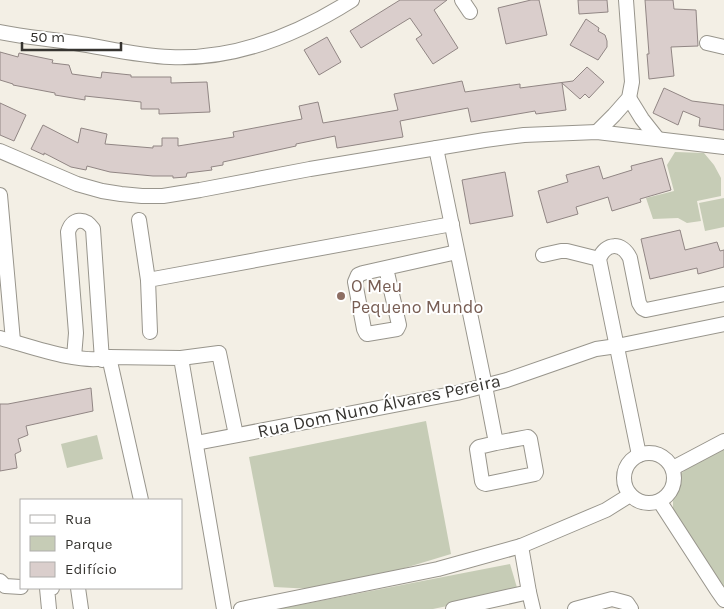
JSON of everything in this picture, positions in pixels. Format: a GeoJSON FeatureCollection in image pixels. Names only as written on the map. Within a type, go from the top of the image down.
{"type":"FeatureCollection","features":[{"type":"Feature","properties":{"kind":"street"},"geometry":{"type":"LineString","coordinates":[[0,32],[76,43],[133,54],[198,57],[228,53],[286,36],[314,23],[352,0]]}},
{"type":"Feature","properties":{"kind":"street"},"geometry":{"type":"LineString","coordinates":[[462,0],[470,12]]}},
{"type":"Feature","properties":{"kind":"street"},"geometry":{"type":"LineString","coordinates":[[597,132],[629,98],[632,82],[626,0]]}},
{"type":"Feature","properties":{"kind":"street"},"geometry":{"type":"LineString","coordinates":[[707,43],[724,47]]}},
{"type":"Feature","properties":{"kind":"street"},"geometry":{"type":"LineString","coordinates":[[629,98],[657,138]]}},
{"type":"Feature","properties":{"kind":"street"},"geometry":{"type":"LineString","coordinates":[[0,151],[77,184],[102,191],[142,196],[164,196],[310,169],[514,136],[597,132],[724,147]]}},
{"type":"Feature","properties":{"kind":"street"},"geometry":{"type":"LineString","coordinates":[[436,148],[486,386],[496,443]]}},
{"type":"Feature","properties":{"kind":"street"},"geometry":{"type":"LineString","coordinates":[[0,195],[6,339],[51,352],[94,360],[105,358],[181,358],[219,353],[236,435]]}},
{"type":"Feature","properties":{"kind":"street"},"geometry":{"type":"LineString","coordinates":[[139,220],[148,280],[150,332]]}},
{"type":"Feature","properties":{"kind":"street"},"geometry":{"type":"LineString","coordinates":[[74,357],[76,333],[68,232],[71,225],[76,221],[82,221],[93,229],[105,358],[141,499]]}},
{"type":"Feature","properties":{"kind":"street"},"geometry":{"type":"LineString","coordinates":[[148,280],[452,224]]}},
{"type":"Feature","properties":{"kind":"street"},"geometry":{"type":"LineString","coordinates":[[639,455],[599,259],[602,253],[606,248],[612,246],[619,246],[627,252],[630,258],[639,303],[646,310],[724,294]]}},
{"type":"Feature","properties":{"kind":"street"},"geometry":{"type":"LineString","coordinates":[[543,255],[567,251],[599,259]]}},
{"type":"Feature","properties":{"kind":"street"},"geometry":{"type":"LineString","coordinates":[[386,268],[399,325],[397,329],[367,334],[364,329],[355,282],[358,275],[363,273],[457,252]]}},
{"type":"Feature","properties":{"kind":"street","name":"Rua Dom Nuno Álvares Pereira"},"geometry":{"type":"LineString","coordinates":[[196,443],[457,393],[507,380],[596,349],[724,324]]}},
{"type":"Feature","properties":{"kind":"street"},"geometry":{"type":"LineString","coordinates":[[181,358],[224,609]]}},
{"type":"Feature","properties":{"kind":"street"},"geometry":{"type":"LineString","coordinates":[[525,437],[530,439],[535,474],[483,483],[476,453],[479,447],[496,443],[525,437]]}},
{"type":"Feature","properties":{"kind":"street"},"geometry":{"type":"LineString","coordinates":[[673,468],[724,442]]}},
{"type":"Feature","properties":{"kind":"street"},"geometry":{"type":"LineString","coordinates":[[648,452],[658,454],[667,460],[673,468],[675,477],[674,487],[668,496],[660,502],[651,504],[641,502],[626,490],[624,474],[630,461],[639,455],[648,452]]}},
{"type":"Feature","properties":{"kind":"street"},"geometry":{"type":"LineString","coordinates":[[241,609],[273,606],[438,569],[521,546],[606,510],[630,495]]}},
{"type":"Feature","properties":{"kind":"street"},"geometry":{"type":"LineString","coordinates":[[660,502],[724,600]]}},
{"type":"Feature","properties":{"kind":"street"},"geometry":{"type":"LineString","coordinates":[[521,546],[533,609]]}},
{"type":"Feature","properties":{"kind":"street"},"geometry":{"type":"LineString","coordinates":[[0,581],[5,586],[20,587]]}},
{"type":"Feature","properties":{"kind":"street"},"geometry":{"type":"LineString","coordinates":[[48,589],[49,609]]}},
{"type":"Feature","properties":{"kind":"street"},"geometry":{"type":"LineString","coordinates":[[78,589],[81,609]]}},
{"type":"Feature","properties":{"kind":"street"},"geometry":{"type":"LineString","coordinates":[[452,609],[529,592]]}},
{"type":"Feature","properties":{"kind":"street"},"geometry":{"type":"LineString","coordinates":[[575,609],[612,599],[628,603],[631,609]]}},
{"type":"Feature","properties":{"kind":"green space"},"geometry":{"type":"Polygon","coordinates":[[[675,152],[704,153],[714,165],[721,178],[721,196],[697,201],[701,221],[687,223],[678,218],[653,219],[646,198],[674,191],[667,165],[675,152]]]}},
{"type":"Feature","properties":{"kind":"green space"},"geometry":{"type":"Polygon","coordinates":[[[724,198],[724,227],[705,231],[699,203],[724,198]]]}},
{"type":"Feature","properties":{"kind":"green space"},"geometry":{"type":"Polygon","coordinates":[[[426,421],[451,554],[332,590],[274,587],[249,457],[426,421]]]}},
{"type":"Feature","properties":{"kind":"green space"},"geometry":{"type":"Polygon","coordinates":[[[97,435],[103,459],[67,468],[61,444],[97,435]]]}},
{"type":"Feature","properties":{"kind":"green space"},"geometry":{"type":"Polygon","coordinates":[[[724,449],[724,590],[673,510],[675,486],[681,474],[692,465],[724,449]]]}},
{"type":"Feature","properties":{"kind":"green space"},"geometry":{"type":"Polygon","coordinates":[[[510,564],[518,591],[433,609],[278,609],[510,564]]]}},
{"type":"Feature","properties":{"kind":"building"},"geometry":{"type":"Polygon","coordinates":[[[400,0],[447,0],[434,10],[458,48],[433,64],[416,39],[422,35],[410,18],[361,48],[350,31],[400,0]]]}},
{"type":"Feature","properties":{"kind":"building"},"geometry":{"type":"Polygon","coordinates":[[[531,0],[539,0],[547,35],[506,44],[498,8],[531,0]]]}},
{"type":"Feature","properties":{"kind":"building"},"geometry":{"type":"Polygon","coordinates":[[[578,0],[607,0],[608,12],[579,14],[578,0]]]}},
{"type":"Feature","properties":{"kind":"building"},"geometry":{"type":"Polygon","coordinates":[[[645,0],[673,0],[674,9],[696,10],[698,46],[671,47],[674,76],[649,79],[645,0]]]}},
{"type":"Feature","properties":{"kind":"building"},"geometry":{"type":"Polygon","coordinates":[[[586,19],[599,28],[598,31],[605,35],[607,41],[607,47],[598,60],[570,45],[586,19]]]}},
{"type":"Feature","properties":{"kind":"building"},"geometry":{"type":"Polygon","coordinates":[[[327,37],[341,62],[319,75],[304,50],[327,37]]]}},
{"type":"Feature","properties":{"kind":"building"},"geometry":{"type":"Polygon","coordinates":[[[0,52],[18,57],[19,53],[53,60],[52,63],[69,65],[72,74],[101,78],[102,72],[131,75],[131,77],[171,77],[171,83],[207,82],[210,112],[159,114],[159,109],[141,109],[141,102],[85,96],[85,100],[13,85],[0,80],[0,52]]]}},
{"type":"Feature","properties":{"kind":"building"},"geometry":{"type":"Polygon","coordinates":[[[587,67],[604,82],[589,98],[585,94],[580,99],[562,83],[566,110],[536,114],[535,111],[471,122],[468,108],[400,121],[403,137],[337,148],[335,136],[223,162],[223,165],[211,167],[212,170],[187,173],[186,177],[173,178],[173,176],[110,172],[87,166],[86,170],[71,167],[44,153],[44,155],[31,149],[43,125],[78,143],[81,128],[107,134],[105,144],[153,148],[153,146],[162,146],[162,138],[178,138],[178,146],[234,137],[233,132],[302,119],[299,106],[318,102],[323,123],[398,110],[394,94],[462,81],[465,92],[520,84],[520,88],[573,81],[587,67]]]}},
{"type":"Feature","properties":{"kind":"building"},"geometry":{"type":"Polygon","coordinates":[[[664,88],[692,101],[724,105],[724,130],[699,126],[700,118],[683,111],[678,125],[653,113],[664,88]]]}},
{"type":"Feature","properties":{"kind":"building"},"geometry":{"type":"Polygon","coordinates":[[[0,103],[26,115],[14,141],[0,135],[0,103]]]}},
{"type":"Feature","properties":{"kind":"building"},"geometry":{"type":"Polygon","coordinates":[[[662,158],[671,190],[640,199],[641,202],[612,211],[608,197],[576,207],[578,214],[547,223],[538,191],[568,182],[566,175],[599,166],[603,179],[632,170],[631,166],[662,158]]]}},
{"type":"Feature","properties":{"kind":"building"},"geometry":{"type":"Polygon","coordinates":[[[505,172],[513,216],[470,224],[462,180],[505,172]]]}},
{"type":"Feature","properties":{"kind":"building"},"geometry":{"type":"Polygon","coordinates":[[[680,230],[685,250],[717,242],[720,251],[724,250],[724,267],[698,274],[697,268],[650,279],[641,239],[680,230]]]}},
{"type":"Feature","properties":{"kind":"building"},"geometry":{"type":"Polygon","coordinates":[[[91,388],[93,411],[26,426],[28,435],[18,439],[21,451],[15,454],[17,468],[0,471],[0,404],[91,388]]]}},
{"type":"Feature","properties":{"kind":"place","name":"O Meu Pequeno Mundo"},"geometry":{"type":"Point","coordinates":[341,296]}}]}
